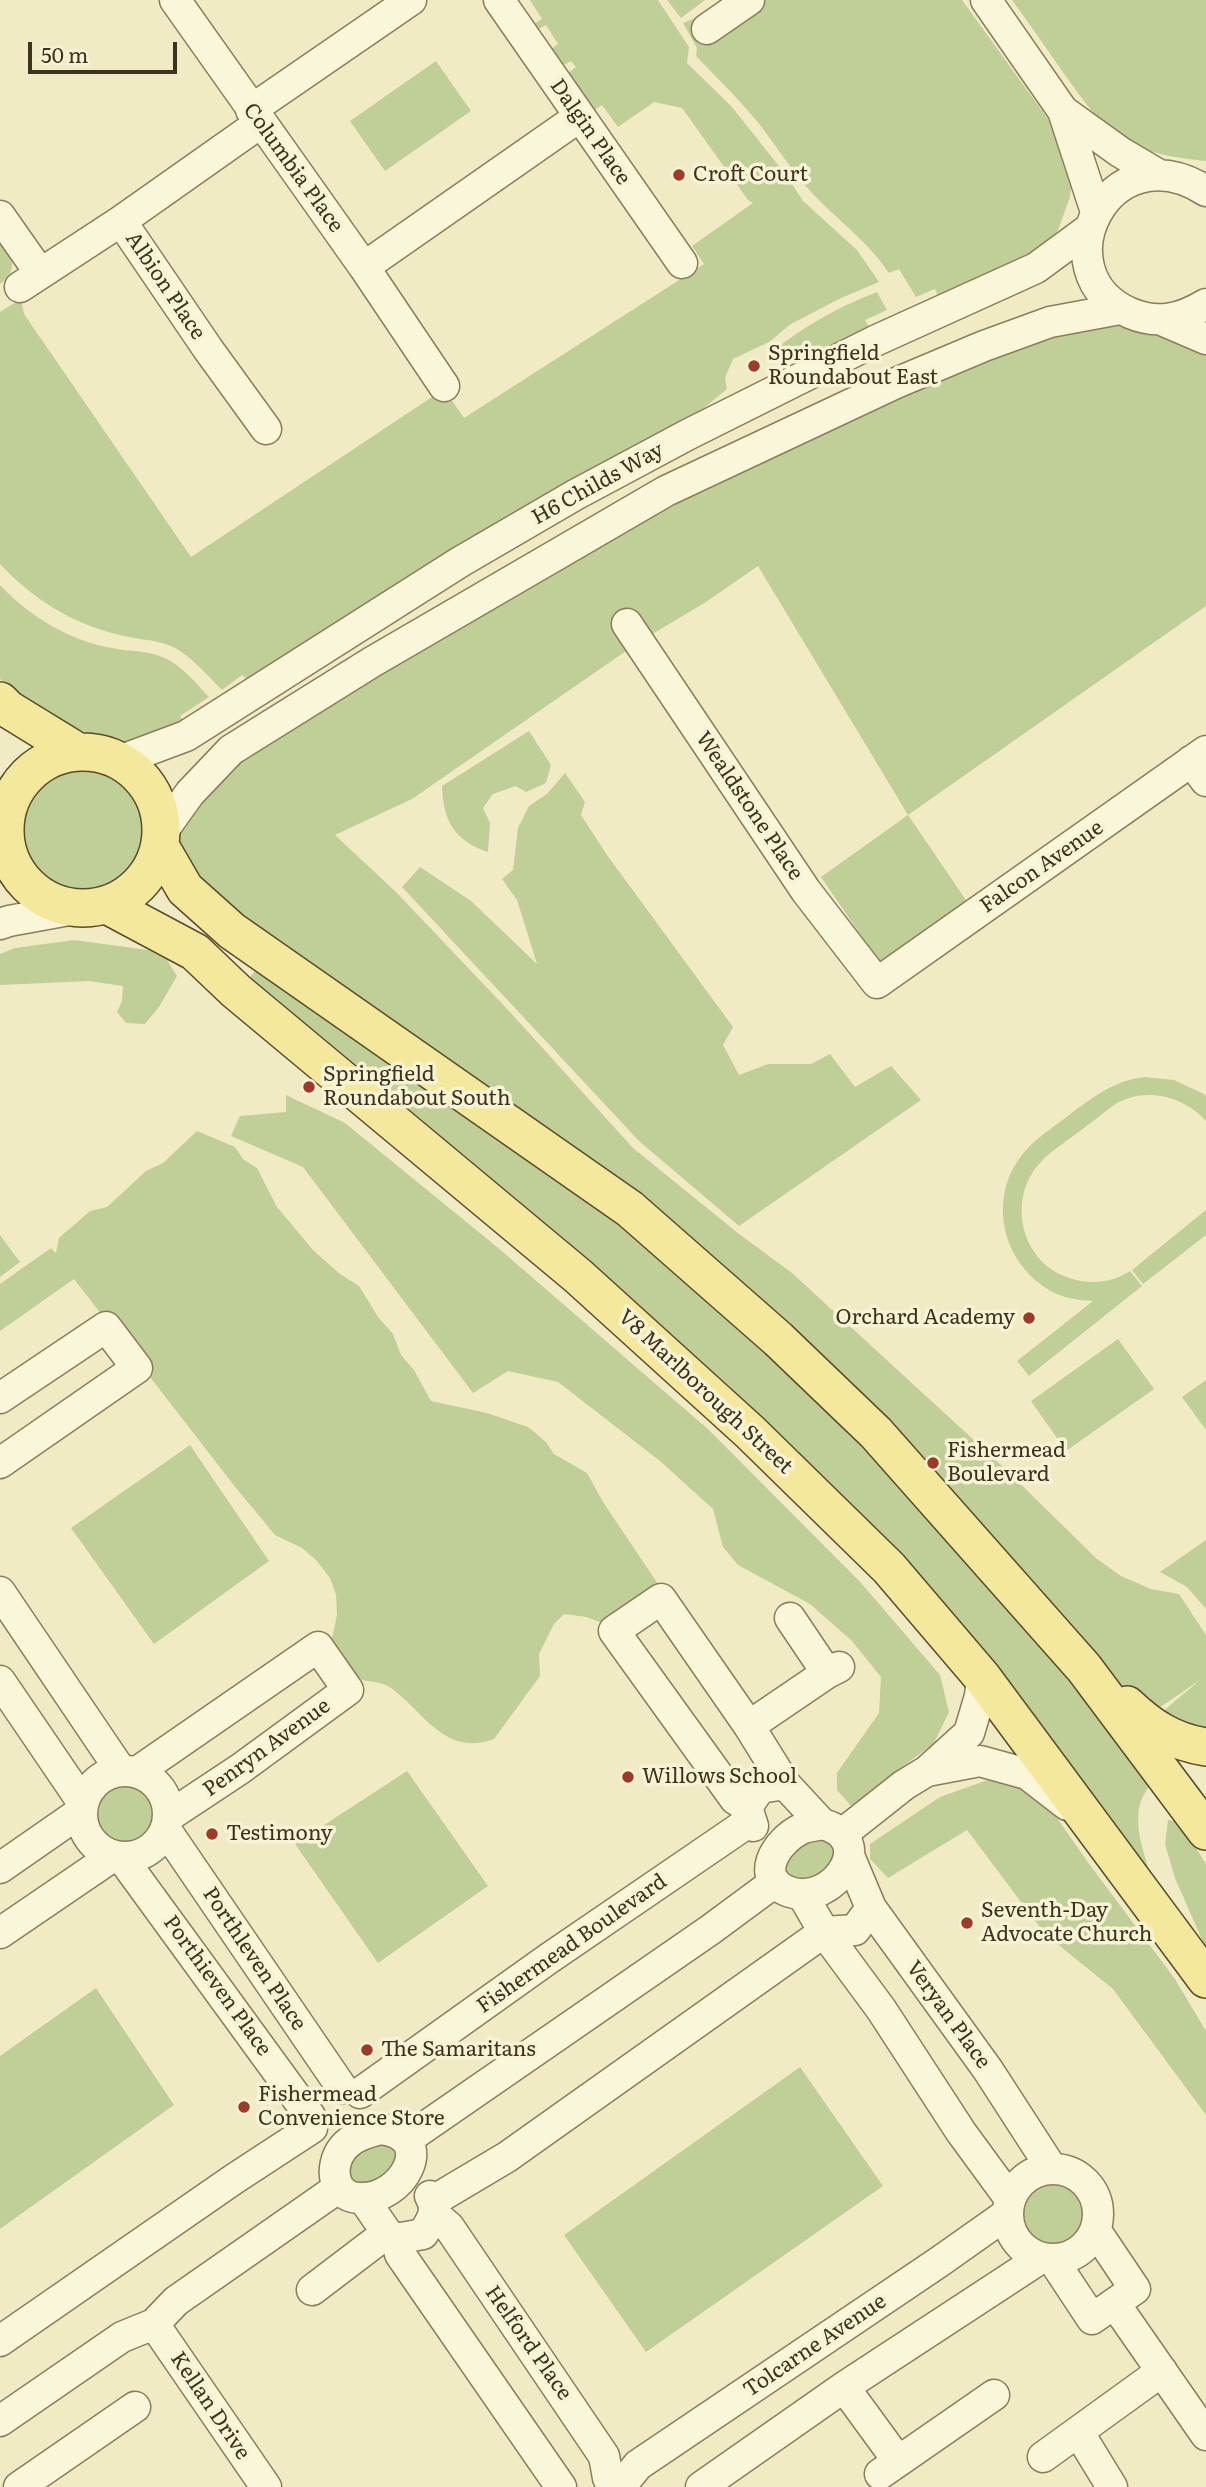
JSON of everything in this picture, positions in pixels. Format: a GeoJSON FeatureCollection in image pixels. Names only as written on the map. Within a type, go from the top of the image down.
{"type":"FeatureCollection","features":[{"type":"Feature","properties":{"kind":"main road"},"geometry":{"type":"LineString","coordinates":[[0,701],[8,709],[78,752]]}},
{"type":"Feature","properties":{"kind":"main road"},"geometry":{"type":"LineString","coordinates":[[161,839],[150,872],[132,892],[93,907],[57,904],[36,892],[4,860],[5,790],[49,760],[78,752],[99,754],[119,761],[137,774],[151,790],[159,810],[161,839],[185,889],[232,931],[630,1209],[778,1339],[876,1433],[1084,1668],[1206,1831]]}},
{"type":"Feature","properties":{"kind":"main road","name":"V8 Marlborough Street"},"geometry":{"type":"LineString","coordinates":[[93,907],[195,952],[236,991],[578,1276],[750,1432],[889,1568],[982,1677],[1206,1979]]}},
{"type":"Feature","properties":{"kind":"main road"},"geometry":{"type":"LineString","coordinates":[[1084,1668],[1147,1724],[1170,1736],[1206,1746]]}},
{"type":"Feature","properties":{"kind":"street","name":"Columbia Place"},"geometry":{"type":"LineString","coordinates":[[174,0],[364,267],[443,386]]}},
{"type":"Feature","properties":{"kind":"street"},"geometry":{"type":"LineString","coordinates":[[121,221],[411,0]]}},
{"type":"Feature","properties":{"kind":"street","name":"Dalgin Place"},"geometry":{"type":"LineString","coordinates":[[499,0],[682,263]]}},
{"type":"Feature","properties":{"kind":"street"},"geometry":{"type":"LineString","coordinates":[[707,29],[748,0]]}},
{"type":"Feature","properties":{"kind":"street"},"geometry":{"type":"LineString","coordinates":[[986,0],[1063,111],[1093,220],[1087,252],[1092,274],[1103,294],[1120,309],[1142,318],[1164,321],[1206,339]]}},
{"type":"Feature","properties":{"kind":"street"},"geometry":{"type":"LineString","coordinates":[[1063,111],[1120,152],[1189,181]]}},
{"type":"Feature","properties":{"kind":"street"},"geometry":{"type":"LineString","coordinates":[[364,267],[579,117]]}},
{"type":"Feature","properties":{"kind":"street","name":"H6 Childs Way"},"geometry":{"type":"LineString","coordinates":[[119,761],[186,736],[460,562],[575,495],[689,434],[877,340],[1036,268],[1093,220],[1112,192],[1134,179],[1189,181]]}},
{"type":"Feature","properties":{"kind":"street","name":"Albion Place"},"geometry":{"type":"LineString","coordinates":[[0,216],[30,280],[121,221],[266,429]]}},
{"type":"Feature","properties":{"kind":"street"},"geometry":{"type":"LineString","coordinates":[[1164,321],[1187,316],[1206,304]]}},
{"type":"Feature","properties":{"kind":"street","name":"H6 Childs Way"},"geometry":{"type":"LineString","coordinates":[[161,839],[190,793],[231,750],[372,662],[666,491],[896,383],[965,355],[1050,322],[1120,309]]}},
{"type":"Feature","properties":{"kind":"street","name":"Wealdstone Place"},"geometry":{"type":"LineString","coordinates":[[628,624],[806,891],[877,983]]}},
{"type":"Feature","properties":{"kind":"street","name":"Falcon Avenue"},"geometry":{"type":"LineString","coordinates":[[877,983],[1201,764]]}},
{"type":"Feature","properties":{"kind":"street"},"geometry":{"type":"LineString","coordinates":[[0,925],[9,920],[93,907]]}},
{"type":"Feature","properties":{"kind":"street"},"geometry":{"type":"LineString","coordinates":[[0,1398],[106,1327],[137,1368],[0,1462]]}},
{"type":"Feature","properties":{"kind":"street"},"geometry":{"type":"LineString","coordinates":[[0,1592],[129,1771]]}},
{"type":"Feature","properties":{"kind":"street","name":"Veryan Place"},"geometry":{"type":"LineString","coordinates":[[748,1814],[614,1630],[661,1599],[749,1726],[785,1784],[838,1839],[871,1908],[988,2070],[1052,2169]]}},
{"type":"Feature","properties":{"kind":"street"},"geometry":{"type":"LineString","coordinates":[[749,1726],[833,1670],[790,1618]]}},
{"type":"Feature","properties":{"kind":"street","name":"Penryn Avenue"},"geometry":{"type":"LineString","coordinates":[[129,1771],[318,1647],[348,1690],[168,1823]]}},
{"type":"Feature","properties":{"kind":"street"},"geometry":{"type":"LineString","coordinates":[[838,1839],[904,1785],[927,1771],[969,1733],[980,1696],[982,1677]]}},
{"type":"Feature","properties":{"kind":"street"},"geometry":{"type":"LineString","coordinates":[[0,1681],[82,1807]]}},
{"type":"Feature","properties":{"kind":"street"},"geometry":{"type":"LineString","coordinates":[[927,1771],[980,1761],[1027,1774],[1092,1825]]}},
{"type":"Feature","properties":{"kind":"street"},"geometry":{"type":"LineString","coordinates":[[129,1771],[151,1779],[161,1789],[167,1802],[168,1823],[159,1842],[149,1851],[136,1857],[118,1857],[100,1850],[89,1839],[83,1825],[82,1807],[89,1790],[97,1781],[108,1774],[129,1771]]}},
{"type":"Feature","properties":{"kind":"street","name":"Fishermead Boulevard"},"geometry":{"type":"LineString","coordinates":[[311,2122],[320,2097],[351,2091],[548,1958],[748,1814],[760,1788],[785,1784]]}},
{"type":"Feature","properties":{"kind":"street"},"geometry":{"type":"LineString","coordinates":[[0,1868],[82,1807]]}},
{"type":"Feature","properties":{"kind":"street"},"geometry":{"type":"LineString","coordinates":[[748,1814],[774,1868],[780,1887],[792,1893],[815,1893],[833,1883],[845,1870],[838,1839]]}},
{"type":"Feature","properties":{"kind":"street","name":"Porthleven Place"},"geometry":{"type":"LineString","coordinates":[[168,1823],[351,2091],[399,2145]]}},
{"type":"Feature","properties":{"kind":"street"},"geometry":{"type":"LineString","coordinates":[[399,2145],[710,1930],[774,1868],[781,1843],[802,1829],[838,1839]]}},
{"type":"Feature","properties":{"kind":"street"},"geometry":{"type":"LineString","coordinates":[[0,1933],[118,1857]]}},
{"type":"Feature","properties":{"kind":"street","name":"Porthieven Place"},"geometry":{"type":"LineString","coordinates":[[118,1857],[336,2159]]}},
{"type":"Feature","properties":{"kind":"street"},"geometry":{"type":"LineString","coordinates":[[803,1894],[824,1932],[881,2009],[1008,2206]]}},
{"type":"Feature","properties":{"kind":"street"},"geometry":{"type":"LineString","coordinates":[[312,2290],[391,2236],[423,2234],[434,2208],[824,1932],[855,1930],[871,1908]]}},
{"type":"Feature","properties":{"kind":"street"},"geometry":{"type":"LineString","coordinates":[[0,2341],[234,2179],[311,2122]]}},
{"type":"Feature","properties":{"kind":"street"},"geometry":{"type":"LineString","coordinates":[[399,2145],[364,2133],[344,2146],[336,2159],[334,2171],[391,2236],[400,2254],[561,2487]]}},
{"type":"Feature","properties":{"kind":"street"},"geometry":{"type":"LineString","coordinates":[[0,2421],[122,2337],[155,2324],[176,2301],[351,2193],[382,2195],[400,2182],[399,2145]]}},
{"type":"Feature","properties":{"kind":"street","name":"Helford Place"},"geometry":{"type":"LineString","coordinates":[[399,2145],[434,2208],[604,2456],[613,2483]]}},
{"type":"Feature","properties":{"kind":"street"},"geometry":{"type":"LineString","coordinates":[[1052,2169],[1069,2172],[1081,2178],[1091,2188],[1099,2211],[1096,2231],[1089,2243],[1079,2252],[1067,2258],[1047,2259],[1027,2252],[1016,2242],[1009,2228],[1008,2206],[1018,2185],[1027,2176],[1052,2169]]}},
{"type":"Feature","properties":{"kind":"street","name":"Tolcarne Avenue"},"geometry":{"type":"LineString","coordinates":[[613,2483],[940,2262],[1008,2206]]}},
{"type":"Feature","properties":{"kind":"street"},"geometry":{"type":"LineString","coordinates":[[1047,2259],[1092,2319],[1135,2289],[1096,2231]]}},
{"type":"Feature","properties":{"kind":"street"},"geometry":{"type":"LineString","coordinates":[[701,2487],[844,2387],[1047,2259]]}},
{"type":"Feature","properties":{"kind":"street"},"geometry":{"type":"LineString","coordinates":[[1115,2304],[1206,2435]]}},
{"type":"Feature","properties":{"kind":"street","name":"Kellan Drive"},"geometry":{"type":"LineString","coordinates":[[155,2324],[266,2487]]}},
{"type":"Feature","properties":{"kind":"street"},"geometry":{"type":"LineString","coordinates":[[1043,2457],[1069,2430],[1163,2371]]}},
{"type":"Feature","properties":{"kind":"street"},"geometry":{"type":"LineString","coordinates":[[844,2387],[889,2468],[994,2395]]}},
{"type":"Feature","properties":{"kind":"street"},"geometry":{"type":"LineString","coordinates":[[19,2487],[135,2407]]}},
{"type":"Feature","properties":{"kind":"street"},"geometry":{"type":"LineString","coordinates":[[1069,2430],[1112,2487]]}},
{"type":"Feature","properties":{"kind":"green space"},"geometry":{"type":"Polygon","coordinates":[[[530,0],[658,0],[689,47],[687,63],[732,107],[786,175],[803,201],[857,250],[879,282],[791,324],[769,342],[733,359],[725,378],[727,389],[692,418],[251,683],[242,675],[222,690],[193,661],[173,647],[102,630],[70,617],[40,599],[13,577],[0,564],[0,312],[21,299],[24,314],[191,557],[444,389],[464,418],[704,264],[692,246],[753,203],[748,200],[682,108],[654,102],[618,127],[602,105],[590,113],[564,76],[576,67],[571,61],[558,68],[547,52],[558,44],[546,25],[533,32],[529,27],[542,19],[530,0]]]}},
{"type":"Feature","properties":{"kind":"green space"},"geometry":{"type":"Polygon","coordinates":[[[667,0],[705,0],[681,18],[667,0]]]}},
{"type":"Feature","properties":{"kind":"green space"},"geometry":{"type":"Polygon","coordinates":[[[765,0],[962,0],[1058,133],[1072,180],[1070,197],[1058,230],[1050,241],[1038,252],[939,298],[935,289],[916,297],[899,269],[889,273],[861,240],[811,192],[750,113],[696,56],[697,48],[683,23],[693,19],[707,40],[765,0]]]}},
{"type":"Feature","properties":{"kind":"green space"},"geometry":{"type":"Polygon","coordinates":[[[1012,0],[1206,0],[1206,161],[1152,152],[1132,144],[1114,132],[1082,99],[1012,0]]]}},
{"type":"Feature","properties":{"kind":"green space"},"geometry":{"type":"Polygon","coordinates":[[[436,61],[471,111],[385,171],[350,121],[436,61]]]}},
{"type":"Feature","properties":{"kind":"green space"},"geometry":{"type":"Polygon","coordinates":[[[0,232],[10,253],[12,266],[7,278],[0,284],[0,232]]]}},
{"type":"Feature","properties":{"kind":"green space"},"geometry":{"type":"Polygon","coordinates":[[[877,292],[887,310],[865,320],[870,329],[828,350],[781,364],[775,349],[824,317],[877,292]]]}},
{"type":"Feature","properties":{"kind":"green space"},"geometry":{"type":"Polygon","coordinates":[[[1206,304],[1206,606],[908,815],[758,566],[706,602],[639,642],[412,799],[335,835],[396,892],[510,1012],[633,1148],[792,1273],[1000,1464],[1097,1559],[1121,1576],[1151,1589],[1179,1594],[1206,1635],[1206,1734],[1161,1713],[1200,1680],[1143,1719],[778,1339],[232,931],[162,832],[190,793],[666,491],[965,355],[1206,304]]]}},
{"type":"Feature","properties":{"kind":"green space"},"geometry":{"type":"Polygon","coordinates":[[[0,585],[37,617],[81,640],[152,654],[171,661],[209,697],[180,716],[185,725],[139,740],[98,737],[62,722],[27,701],[0,679],[0,585]]]}},
{"type":"Feature","properties":{"kind":"green space"},"geometry":{"type":"Polygon","coordinates":[[[529,731],[551,765],[546,783],[526,792],[516,786],[493,794],[483,808],[490,823],[488,852],[467,842],[453,828],[445,809],[442,786],[529,731]]]}},
{"type":"Feature","properties":{"kind":"green space"},"geometry":{"type":"Polygon","coordinates":[[[84,769],[108,774],[128,787],[141,807],[146,831],[141,855],[128,875],[108,888],[84,893],[60,888],[40,875],[27,855],[22,831],[27,807],[40,787],[60,774],[84,769]]]}},
{"type":"Feature","properties":{"kind":"green space"},"geometry":{"type":"Polygon","coordinates":[[[565,773],[585,802],[581,815],[607,855],[733,1027],[723,1045],[739,1075],[768,1064],[811,1064],[830,1054],[855,1087],[891,1066],[921,1100],[739,1226],[639,1141],[402,887],[420,867],[471,901],[537,964],[517,900],[502,879],[513,870],[518,828],[529,806],[547,794],[565,773]]]}},
{"type":"Feature","properties":{"kind":"green space"},"geometry":{"type":"Polygon","coordinates":[[[908,815],[968,903],[879,962],[821,877],[908,815]]]}},
{"type":"Feature","properties":{"kind":"green space"},"geometry":{"type":"Polygon","coordinates":[[[74,940],[148,950],[167,960],[177,976],[159,1007],[145,1024],[126,1023],[117,1012],[122,1001],[123,986],[89,981],[0,985],[0,954],[15,948],[74,940]]]}},
{"type":"Feature","properties":{"kind":"green space"},"geometry":{"type":"Polygon","coordinates":[[[258,967],[597,1203],[777,1362],[890,1476],[1080,1689],[1150,1784],[1140,1804],[1138,1825],[1142,1848],[1156,1890],[836,1493],[728,1385],[246,982],[258,967]]]}},
{"type":"Feature","properties":{"kind":"green space"},"geometry":{"type":"Polygon","coordinates":[[[1145,1077],[1174,1080],[1204,1094],[1206,1121],[1186,1105],[1163,1096],[1126,1099],[1114,1105],[1043,1159],[1029,1178],[1022,1210],[1023,1226],[1029,1242],[1037,1256],[1049,1267],[1072,1279],[1089,1282],[1115,1279],[1130,1271],[1142,1286],[1029,1376],[1017,1361],[1093,1301],[1057,1294],[1040,1284],[1025,1270],[1014,1254],[1003,1218],[1008,1180],[1022,1154],[1050,1129],[1107,1089],[1125,1081],[1145,1077]]]}},
{"type":"Feature","properties":{"kind":"green space"},"geometry":{"type":"Polygon","coordinates":[[[286,1095],[345,1123],[497,1247],[709,1430],[862,1584],[940,1675],[949,1712],[934,1743],[851,1806],[837,1790],[837,1773],[879,1713],[881,1677],[852,1641],[810,1604],[738,1565],[723,1547],[713,1509],[660,1461],[558,1382],[508,1371],[473,1393],[303,1167],[231,1136],[240,1116],[286,1112],[286,1095]]]}},
{"type":"Feature","properties":{"kind":"green space"},"geometry":{"type":"Polygon","coordinates":[[[197,1131],[235,1147],[243,1159],[257,1168],[277,1207],[313,1250],[340,1274],[359,1286],[378,1317],[393,1334],[401,1355],[414,1370],[431,1401],[487,1413],[528,1427],[546,1442],[554,1454],[587,1473],[603,1502],[658,1584],[611,1626],[586,1617],[564,1614],[554,1624],[539,1654],[540,1676],[494,1739],[477,1743],[462,1742],[449,1737],[437,1730],[391,1688],[359,1679],[348,1671],[330,1648],[337,1615],[336,1595],[330,1578],[302,1548],[275,1535],[74,1279],[0,1331],[0,1284],[51,1248],[56,1253],[59,1238],[90,1211],[107,1207],[146,1171],[163,1163],[197,1131]]]}},
{"type":"Feature","properties":{"kind":"green space"},"geometry":{"type":"Polygon","coordinates":[[[1206,1210],[1206,1235],[1143,1284],[1132,1270],[1206,1210]]]}},
{"type":"Feature","properties":{"kind":"green space"},"geometry":{"type":"Polygon","coordinates":[[[0,1235],[20,1262],[0,1277],[0,1235]]]}},
{"type":"Feature","properties":{"kind":"green space"},"geometry":{"type":"Polygon","coordinates":[[[1118,1339],[1154,1389],[1066,1451],[1031,1401],[1118,1339]]]}},
{"type":"Feature","properties":{"kind":"green space"},"geometry":{"type":"Polygon","coordinates":[[[1206,1380],[1206,1430],[1182,1397],[1206,1380]]]}},
{"type":"Feature","properties":{"kind":"green space"},"geometry":{"type":"Polygon","coordinates":[[[190,1445],[269,1561],[154,1644],[71,1528],[190,1445]]]}},
{"type":"Feature","properties":{"kind":"green space"},"geometry":{"type":"Polygon","coordinates":[[[1206,1540],[1206,1609],[1187,1587],[1160,1572],[1206,1540]]]}},
{"type":"Feature","properties":{"kind":"green space"},"geometry":{"type":"Polygon","coordinates":[[[407,1771],[488,1886],[378,1963],[295,1844],[407,1771]]]}},
{"type":"Feature","properties":{"kind":"green space"},"geometry":{"type":"Polygon","coordinates":[[[125,1777],[145,1783],[155,1793],[161,1813],[155,1833],[145,1843],[125,1849],[105,1843],[95,1833],[89,1813],[95,1793],[105,1783],[125,1777]]]}},
{"type":"Feature","properties":{"kind":"green space"},"geometry":{"type":"Polygon","coordinates":[[[996,1777],[1017,1783],[1050,1808],[1175,1979],[1206,2031],[1206,2115],[1113,1989],[1045,1934],[967,1830],[888,1878],[870,1859],[870,1844],[940,1797],[996,1777]]]}},
{"type":"Feature","properties":{"kind":"green space"},"geometry":{"type":"Polygon","coordinates":[[[1168,1820],[1180,1822],[1206,1864],[1206,1949],[1175,1878],[1165,1844],[1168,1820]]]}},
{"type":"Feature","properties":{"kind":"green space"},"geometry":{"type":"Polygon","coordinates":[[[809,1840],[823,1840],[834,1846],[834,1863],[812,1881],[785,1879],[782,1866],[789,1854],[809,1840]]]}},
{"type":"Feature","properties":{"kind":"green space"},"geometry":{"type":"Polygon","coordinates":[[[96,1988],[174,2105],[0,2229],[0,2056],[96,1988]]]}},
{"type":"Feature","properties":{"kind":"green space"},"geometry":{"type":"Polygon","coordinates":[[[800,2067],[883,2186],[646,2352],[564,2235],[800,2067]]]}},
{"type":"Feature","properties":{"kind":"green space"},"geometry":{"type":"Polygon","coordinates":[[[368,2142],[387,2142],[397,2149],[399,2164],[377,2187],[348,2182],[352,2153],[368,2142]]]}},
{"type":"Feature","properties":{"kind":"green space"},"geometry":{"type":"Polygon","coordinates":[[[1054,2176],[1068,2179],[1080,2186],[1087,2198],[1090,2212],[1087,2226],[1080,2238],[1068,2245],[1054,2248],[1040,2245],[1028,2238],[1021,2226],[1018,2212],[1021,2198],[1028,2186],[1040,2179],[1054,2176]]]}},
{"type":"Feature","properties":{"kind":"place","name":"Croft Court"},"geometry":{"type":"Point","coordinates":[679,175]}},
{"type":"Feature","properties":{"kind":"place","name":"Springfield Roundabout East"},"geometry":{"type":"Point","coordinates":[754,366]}},
{"type":"Feature","properties":{"kind":"place","name":"Springfield Roundabout South"},"geometry":{"type":"Point","coordinates":[309,1087]}},
{"type":"Feature","properties":{"kind":"place","name":"Orchard Academy"},"geometry":{"type":"Point","coordinates":[1029,1318]}},
{"type":"Feature","properties":{"kind":"place","name":"Fishermead Boulevard"},"geometry":{"type":"Point","coordinates":[933,1463]}},
{"type":"Feature","properties":{"kind":"place","name":"Willows School"},"geometry":{"type":"Point","coordinates":[628,1777]}},
{"type":"Feature","properties":{"kind":"place","name":"Testimony"},"geometry":{"type":"Point","coordinates":[212,1834]}},
{"type":"Feature","properties":{"kind":"place","name":"Seventh-Day Advocate Church"},"geometry":{"type":"Point","coordinates":[967,1923]}},
{"type":"Feature","properties":{"kind":"place","name":"The Samaritans"},"geometry":{"type":"Point","coordinates":[367,2050]}},
{"type":"Feature","properties":{"kind":"place","name":"Fishermead Convenience Store"},"geometry":{"type":"Point","coordinates":[244,2107]}}]}
